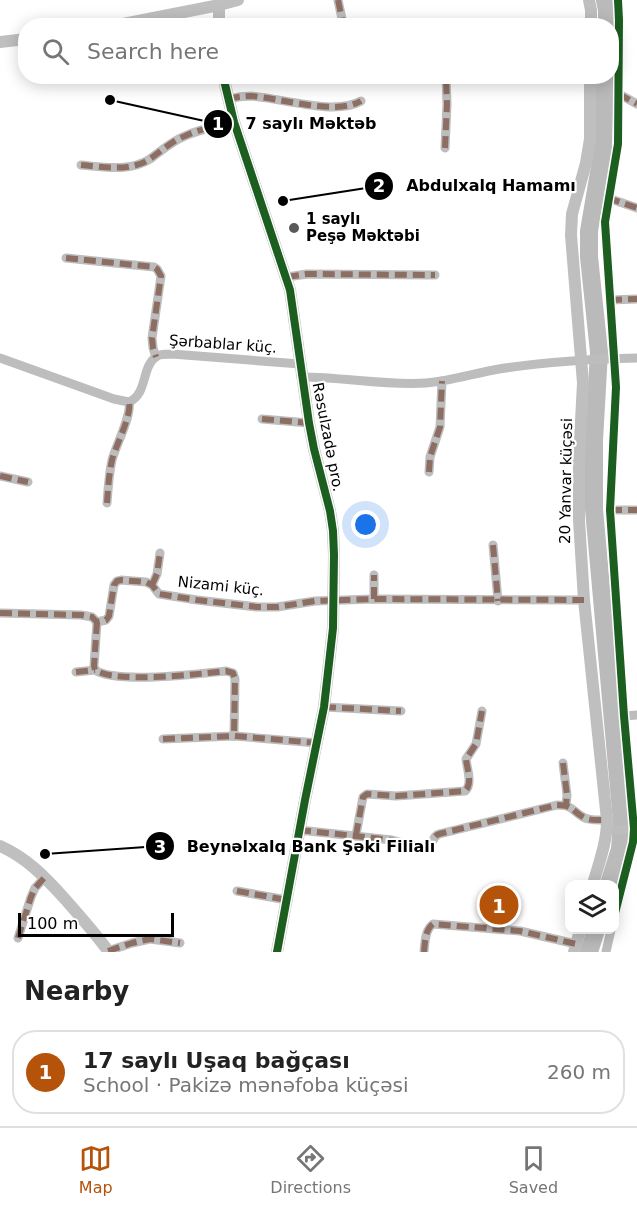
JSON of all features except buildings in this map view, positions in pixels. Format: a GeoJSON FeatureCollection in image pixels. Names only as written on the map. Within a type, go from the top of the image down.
{"type":"FeatureCollection","features":[{"type":"Feature","properties":{"kind":"street"},"geometry":{"type":"LineString","coordinates":[[149,18],[238,0]]}},
{"type":"Feature","properties":{"kind":"street"},"geometry":{"type":"LineString","coordinates":[[338,0],[342,18]]}},
{"type":"Feature","properties":{"kind":"street"},"geometry":{"type":"LineString","coordinates":[[589,0],[591,18]]}},
{"type":"Feature","properties":{"kind":"street"},"geometry":{"type":"LineString","coordinates":[[618,0],[618,18]]}},
{"type":"Feature","properties":{"kind":"street"},"geometry":{"type":"LineString","coordinates":[[0,42],[18,40]]}},
{"type":"Feature","properties":{"kind":"street","name":"Rəsulzadə pro."},"geometry":{"type":"LineString","coordinates":[[225,84],[234,122],[286,277],[293,305],[309,423],[333,531],[333,628],[324,707],[277,952]]}},
{"type":"Feature","properties":{"kind":"street"},"geometry":{"type":"LineString","coordinates":[[445,148],[446,84]]}},
{"type":"Feature","properties":{"kind":"street","name":"20 Yanvar küçəsi"},"geometry":{"type":"LineString","coordinates":[[590,84],[590,139],[572,214],[571,235],[583,394],[578,507],[584,600],[607,825],[594,880]]}},
{"type":"Feature","properties":{"kind":"street"},"geometry":{"type":"LineString","coordinates":[[619,84],[618,144],[606,209],[605,229],[616,387],[610,510],[624,716],[636,829],[619,900]]}},
{"type":"Feature","properties":{"kind":"street"},"geometry":{"type":"LineString","coordinates":[[619,94],[637,104]]}},
{"type":"Feature","properties":{"kind":"street"},"geometry":{"type":"LineString","coordinates":[[228,99],[250,96],[335,107],[361,101]]}},
{"type":"Feature","properties":{"kind":"street"},"geometry":{"type":"LineString","coordinates":[[81,165],[112,168],[132,166],[147,161],[186,135],[234,122]]}},
{"type":"Feature","properties":{"kind":"street"},"geometry":{"type":"LineString","coordinates":[[608,198],[637,208]]}},
{"type":"Feature","properties":{"kind":"street"},"geometry":{"type":"LineString","coordinates":[[66,258],[154,267],[160,272],[152,338],[156,357]]}},
{"type":"Feature","properties":{"kind":"street"},"geometry":{"type":"LineString","coordinates":[[286,277],[307,274],[435,275]]}},
{"type":"Feature","properties":{"kind":"street"},"geometry":{"type":"LineString","coordinates":[[610,300],[637,299]]}},
{"type":"Feature","properties":{"kind":"street","name":"Şərbablar küç."},"geometry":{"type":"LineString","coordinates":[[129,402],[137,396],[150,366],[160,355],[300,364]]}},
{"type":"Feature","properties":{"kind":"street"},"geometry":{"type":"LineString","coordinates":[[0,358],[114,399],[129,402],[129,415],[112,462],[107,503]]}},
{"type":"Feature","properties":{"kind":"street"},"geometry":{"type":"LineString","coordinates":[[302,377],[426,383],[498,369],[581,360],[637,358]]}},
{"type":"Feature","properties":{"kind":"street"},"geometry":{"type":"LineString","coordinates":[[429,472],[430,457],[440,427],[442,381]]}},
{"type":"Feature","properties":{"kind":"street"},"geometry":{"type":"LineString","coordinates":[[262,419],[309,423]]}},
{"type":"Feature","properties":{"kind":"street"},"geometry":{"type":"LineString","coordinates":[[0,476],[28,482]]}},
{"type":"Feature","properties":{"kind":"street"},"geometry":{"type":"LineString","coordinates":[[610,510],[637,510]]}},
{"type":"Feature","properties":{"kind":"street"},"geometry":{"type":"LineString","coordinates":[[493,545],[498,600]]}},
{"type":"Feature","properties":{"kind":"street"},"geometry":{"type":"LineString","coordinates":[[152,585],[157,574],[160,553]]}},
{"type":"Feature","properties":{"kind":"street"},"geometry":{"type":"LineString","coordinates":[[374,576],[374,599]]}},
{"type":"Feature","properties":{"kind":"street","name":"Nizami küç."},"geometry":{"type":"LineString","coordinates":[[97,622],[106,620],[109,616],[114,585],[117,581],[146,582],[152,585],[159,594],[257,607],[277,607],[315,601],[374,599],[584,600]]}},
{"type":"Feature","properties":{"kind":"street"},"geometry":{"type":"LineString","coordinates":[[0,613],[92,617],[97,622],[95,670]]}},
{"type":"Feature","properties":{"kind":"street"},"geometry":{"type":"LineString","coordinates":[[76,672],[95,670],[111,676],[176,676],[226,671],[233,673],[235,679],[234,736]]}},
{"type":"Feature","properties":{"kind":"street"},"geometry":{"type":"LineString","coordinates":[[324,707],[401,711]]}},
{"type":"Feature","properties":{"kind":"street"},"geometry":{"type":"LineString","coordinates":[[356,835],[363,797],[367,794],[396,796],[465,791],[469,783],[466,759],[476,744],[482,711]]}},
{"type":"Feature","properties":{"kind":"street"},"geometry":{"type":"LineString","coordinates":[[624,716],[637,715]]}},
{"type":"Feature","properties":{"kind":"street"},"geometry":{"type":"LineString","coordinates":[[163,739],[234,736],[317,743]]}},
{"type":"Feature","properties":{"kind":"street"},"geometry":{"type":"LineString","coordinates":[[563,763],[566,805]]}},
{"type":"Feature","properties":{"kind":"street"},"geometry":{"type":"LineString","coordinates":[[299,830],[392,840],[428,848],[439,834],[557,805],[566,805],[589,820],[636,829]]}},
{"type":"Feature","properties":{"kind":"street"},"geometry":{"type":"LineString","coordinates":[[0,846],[20,856],[45,877],[108,951],[150,939],[180,944]]}},
{"type":"Feature","properties":{"kind":"street"},"geometry":{"type":"LineString","coordinates":[[18,938],[31,897],[35,888],[45,877]]}},
{"type":"Feature","properties":{"kind":"street"},"geometry":{"type":"LineString","coordinates":[[237,891],[287,900]]}},
{"type":"Feature","properties":{"kind":"street"},"geometry":{"type":"LineString","coordinates":[[424,952],[427,931],[433,924],[520,931],[575,948]]}},
{"type":"Feature","properties":{"kind":"street"},"geometry":{"type":"LineString","coordinates":[[606,952],[610,934]]}},
{"type":"Feature","properties":{"kind":"waterway"},"geometry":{"type":"LineString","coordinates":[[605,0],[607,18]]}},
{"type":"Feature","properties":{"kind":"waterway"},"geometry":{"type":"LineString","coordinates":[[605,84],[603,149],[589,231],[589,257],[599,352],[594,441],[594,509],[622,822],[620,849],[610,880]]}},
{"type":"Feature","properties":{"kind":"waterway"},"geometry":{"type":"LineString","coordinates":[[589,952],[595,934]]}},
{"type":"Feature","properties":{"kind":"marked path"},"geometry":{"type":"LineString","coordinates":[[338,0],[342,18]]}},
{"type":"Feature","properties":{"kind":"marked path"},"geometry":{"type":"LineString","coordinates":[[445,148],[446,84]]}},
{"type":"Feature","properties":{"kind":"marked path"},"geometry":{"type":"LineString","coordinates":[[619,94],[637,104]]}},
{"type":"Feature","properties":{"kind":"marked path"},"geometry":{"type":"LineString","coordinates":[[228,99],[263,97],[323,107],[350,105],[361,101]]}},
{"type":"Feature","properties":{"kind":"marked path"},"geometry":{"type":"LineString","coordinates":[[81,165],[116,168],[134,166],[150,159],[171,143],[185,136],[234,122]]}},
{"type":"Feature","properties":{"kind":"marked path"},"geometry":{"type":"LineString","coordinates":[[608,198],[637,208]]}},
{"type":"Feature","properties":{"kind":"marked path"},"geometry":{"type":"LineString","coordinates":[[66,258],[157,269],[161,276],[152,338],[156,357]]}},
{"type":"Feature","properties":{"kind":"marked path"},"geometry":{"type":"LineString","coordinates":[[287,277],[307,274],[435,275]]}},
{"type":"Feature","properties":{"kind":"marked path"},"geometry":{"type":"LineString","coordinates":[[610,300],[637,299]]}},
{"type":"Feature","properties":{"kind":"marked path"},"geometry":{"type":"LineString","coordinates":[[429,472],[430,457],[440,427],[442,381]]}},
{"type":"Feature","properties":{"kind":"marked path"},"geometry":{"type":"LineString","coordinates":[[107,503],[112,460],[126,422],[129,402]]}},
{"type":"Feature","properties":{"kind":"marked path"},"geometry":{"type":"LineString","coordinates":[[262,419],[309,423]]}},
{"type":"Feature","properties":{"kind":"marked path"},"geometry":{"type":"LineString","coordinates":[[0,476],[28,482]]}},
{"type":"Feature","properties":{"kind":"marked path"},"geometry":{"type":"LineString","coordinates":[[610,510],[637,510]]}},
{"type":"Feature","properties":{"kind":"marked path"},"geometry":{"type":"LineString","coordinates":[[493,545],[498,601]]}},
{"type":"Feature","properties":{"kind":"marked path"},"geometry":{"type":"LineString","coordinates":[[152,585],[157,574],[160,553]]}},
{"type":"Feature","properties":{"kind":"marked path"},"geometry":{"type":"LineString","coordinates":[[374,575],[374,599]]}},
{"type":"Feature","properties":{"kind":"marked path"},"geometry":{"type":"LineString","coordinates":[[0,613],[81,615],[92,617],[97,622],[106,620],[109,616],[114,585],[121,580],[146,582],[152,585],[159,594],[257,607],[277,607],[315,601],[374,599],[584,600]]}},
{"type":"Feature","properties":{"kind":"marked path"},"geometry":{"type":"LineString","coordinates":[[97,622],[95,670],[106,674],[139,677],[226,671],[233,673],[235,679],[234,736]]}},
{"type":"Feature","properties":{"kind":"marked path"},"geometry":{"type":"LineString","coordinates":[[76,672],[95,670]]}},
{"type":"Feature","properties":{"kind":"marked path"},"geometry":{"type":"LineString","coordinates":[[324,707],[401,711]]}},
{"type":"Feature","properties":{"kind":"marked path"},"geometry":{"type":"LineString","coordinates":[[356,835],[363,797],[367,794],[396,796],[465,791],[469,784],[466,759],[476,744],[482,711]]}},
{"type":"Feature","properties":{"kind":"marked path"},"geometry":{"type":"LineString","coordinates":[[163,739],[234,736],[317,743]]}},
{"type":"Feature","properties":{"kind":"marked path"},"geometry":{"type":"LineString","coordinates":[[563,763],[566,805]]}},
{"type":"Feature","properties":{"kind":"marked path"},"geometry":{"type":"LineString","coordinates":[[299,830],[392,840],[427,848],[439,834],[557,805],[569,807],[588,819],[607,820]]}},
{"type":"Feature","properties":{"kind":"marked path"},"geometry":{"type":"LineString","coordinates":[[18,938],[31,897],[35,888],[45,877]]}},
{"type":"Feature","properties":{"kind":"marked path"},"geometry":{"type":"LineString","coordinates":[[237,891],[287,900]]}},
{"type":"Feature","properties":{"kind":"marked path"},"geometry":{"type":"LineString","coordinates":[[424,952],[427,933],[433,924],[520,931],[576,944]]}},
{"type":"Feature","properties":{"kind":"marked path"},"geometry":{"type":"LineString","coordinates":[[108,951],[150,939],[180,943]]}},
{"type":"Feature","properties":{"kind":"cycle path"},"geometry":{"type":"LineString","coordinates":[[618,0],[619,18]]}},
{"type":"Feature","properties":{"kind":"cycle path"},"geometry":{"type":"LineString","coordinates":[[225,84],[234,122],[290,290],[309,423],[333,531],[333,628],[324,707],[277,952]]}},
{"type":"Feature","properties":{"kind":"cycle path"},"geometry":{"type":"LineString","coordinates":[[618,84],[618,144],[605,222],[616,387],[610,510],[634,829],[633,842],[619,897]]}},
{"type":"Feature","properties":{"kind":"place","name":"7 saylı Məktəb"},"geometry":{"type":"Point","coordinates":[110,100]}},
{"type":"Feature","properties":{"kind":"place","name":"Abdulxalq Hamamı"},"geometry":{"type":"Point","coordinates":[283,201]}},
{"type":"Feature","properties":{"kind":"place","name":"1 saylı Peşə Məktəbi"},"geometry":{"type":"Point","coordinates":[294,228]}},
{"type":"Feature","properties":{"kind":"place","name":"Beynəlxalq Bank Şəki Filialı"},"geometry":{"type":"Point","coordinates":[45,854]}},
{"type":"Feature","properties":{"kind":"place","name":"17 saylı Uşaq bağçası"},"geometry":{"type":"Point","coordinates":[499,905]}}]}
